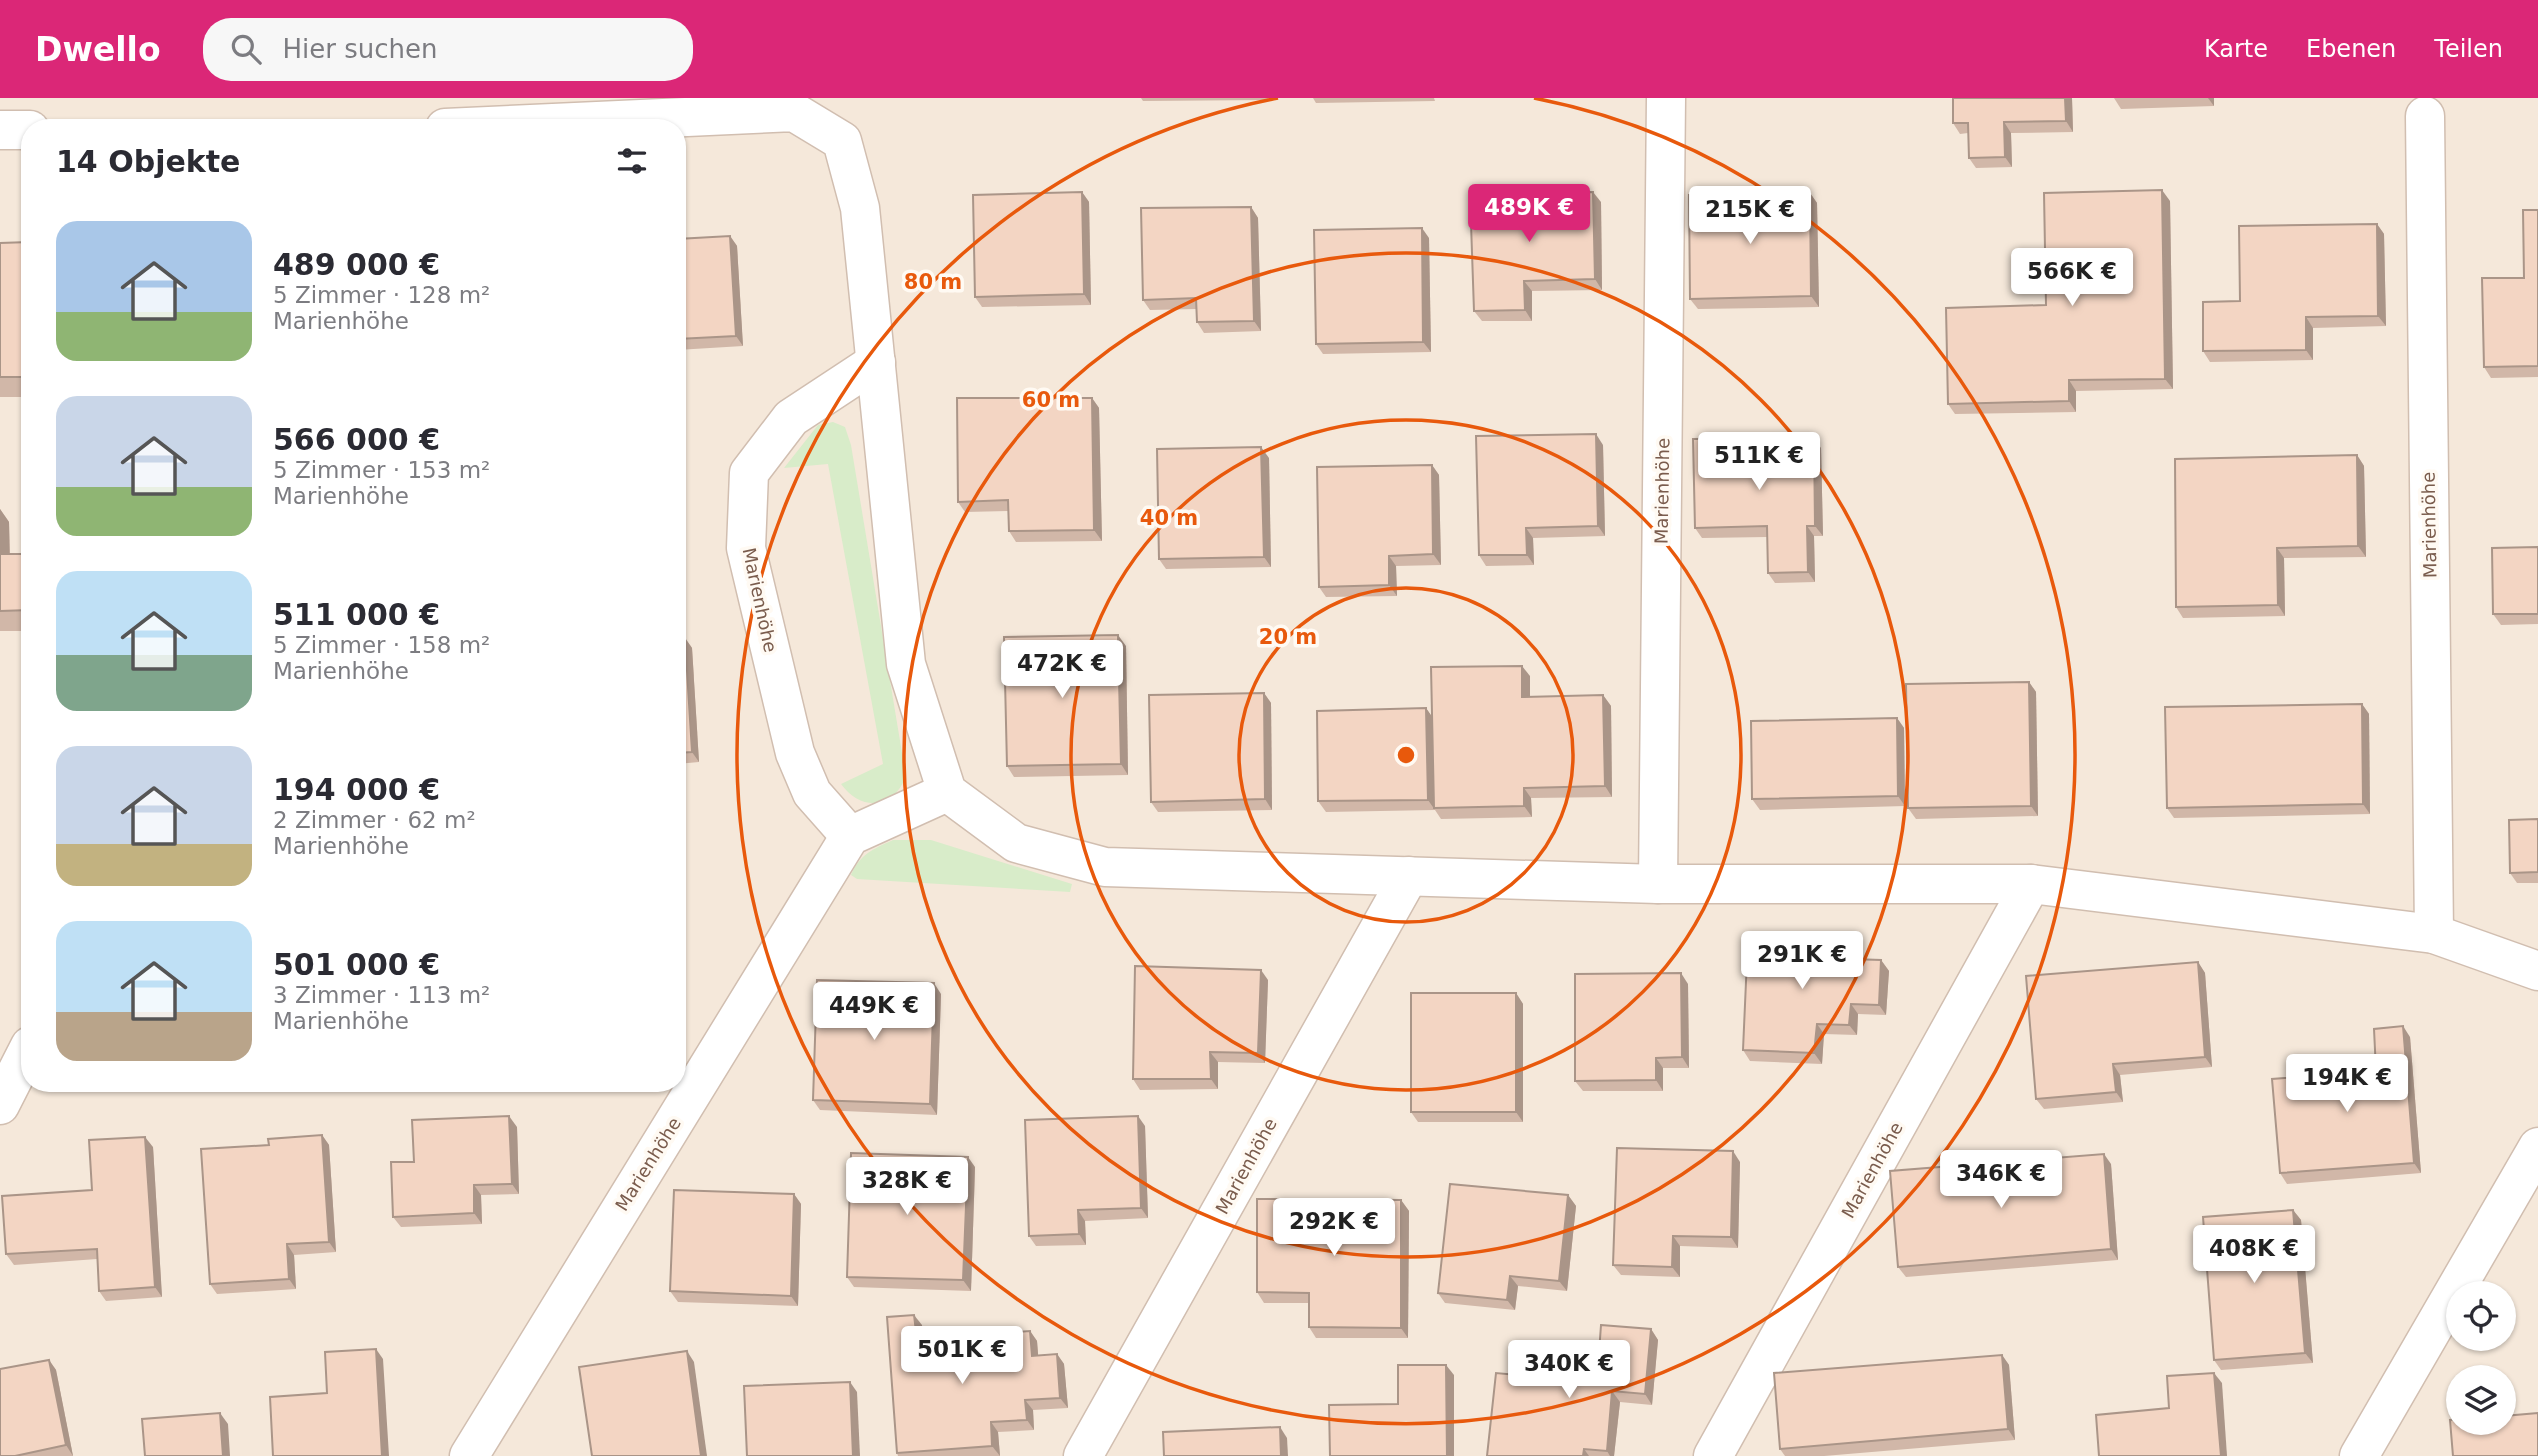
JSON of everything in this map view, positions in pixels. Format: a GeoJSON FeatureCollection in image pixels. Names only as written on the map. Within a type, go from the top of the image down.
{"type":"FeatureCollection","features":[{"type":"Feature","properties":{"kind":"street","name":"Marienhöhe"},"geometry":{"type":"LineString","coordinates":[[1658,884],[1666,98]]}},
{"type":"Feature","properties":{"kind":"street"},"geometry":{"type":"LineString","coordinates":[[581,119],[793,105],[842,141],[860,208],[906,664],[947,792],[1016,843],[1105,867],[1658,884],[2031,884],[2434,934],[2538,971]]}},
{"type":"Feature","properties":{"kind":"street","name":"Marienhöhe"},"geometry":{"type":"LineString","coordinates":[[2425,116],[2434,934]]}},
{"type":"Feature","properties":{"kind":"street"},"geometry":{"type":"LineString","coordinates":[[0,131],[21,131]]}},
{"type":"Feature","properties":{"kind":"street","name":"Marienhöhe"},"geometry":{"type":"LineString","coordinates":[[468,1456],[849,836],[812,793],[795,754],[746,548],[749,472],[791,418],[876,362]]}},
{"type":"Feature","properties":{"kind":"street"},"geometry":{"type":"LineString","coordinates":[[849,836],[947,792]]}},
{"type":"Feature","properties":{"kind":"street","name":"Marienhöhe"},"geometry":{"type":"LineString","coordinates":[[1083,1456],[1409,876]]}},
{"type":"Feature","properties":{"kind":"street","name":"Marienhöhe"},"geometry":{"type":"LineString","coordinates":[[1713,1456],[2031,884]]}},
{"type":"Feature","properties":{"kind":"street"},"geometry":{"type":"LineString","coordinates":[[0,1105],[21,1064]]}},
{"type":"Feature","properties":{"kind":"street"},"geometry":{"type":"LineString","coordinates":[[2359,1456],[2538,1147]]}},
{"type":"Feature","properties":{"kind":"shaded area"},"geometry":{"type":"Polygon","coordinates":[[[0,98],[2538,98],[2538,1456],[0,1456],[0,98]]]}},
{"type":"Feature","properties":{"kind":"green space"},"geometry":{"type":"Polygon","coordinates":[[[833,422],[845,427],[851,445],[906,777],[893,796],[876,803],[858,799],[841,784],[883,764],[828,464],[784,468],[818,425],[833,422]]]}},
{"type":"Feature","properties":{"kind":"green space"},"geometry":{"type":"Polygon","coordinates":[[[893,840],[931,840],[1072,884],[1070,892],[857,879],[851,875],[863,857],[893,840]]]}},
{"type":"Feature","properties":{"kind":"building"},"geometry":{"type":"Polygon","coordinates":[[[1953,98],[2065,98],[2066,121],[2004,122],[2005,157],[1969,158],[1968,123],[1953,123],[1953,98]]]}},
{"type":"Feature","properties":{"kind":"building"},"geometry":{"type":"Polygon","coordinates":[[[2162,190],[2165,379],[2069,380],[2069,401],[1948,404],[1946,308],[2046,305],[2044,193],[2162,190]]]}},
{"type":"Feature","properties":{"kind":"building"},"geometry":{"type":"Polygon","coordinates":[[[1082,192],[1084,294],[975,297],[973,195],[1082,192]]]}},
{"type":"Feature","properties":{"kind":"building"},"geometry":{"type":"Polygon","coordinates":[[[1593,192],[1595,279],[1524,281],[1525,310],[1474,311],[1470,194],[1593,192]]]}},
{"type":"Feature","properties":{"kind":"building"},"geometry":{"type":"Polygon","coordinates":[[[1810,193],[1811,296],[1690,299],[1689,195],[1810,193]]]}},
{"type":"Feature","properties":{"kind":"building"},"geometry":{"type":"Polygon","coordinates":[[[1251,207],[1254,321],[1197,322],[1196,298],[1143,300],[1141,208],[1251,207]]]}},
{"type":"Feature","properties":{"kind":"building"},"geometry":{"type":"Polygon","coordinates":[[[2523,210],[2538,210],[2538,366],[2484,367],[2482,278],[2524,278],[2523,210]]]}},
{"type":"Feature","properties":{"kind":"building"},"geometry":{"type":"Polygon","coordinates":[[[2377,224],[2378,316],[2306,317],[2306,350],[2203,351],[2203,302],[2240,301],[2239,226],[2377,224]]]}},
{"type":"Feature","properties":{"kind":"building"},"geometry":{"type":"Polygon","coordinates":[[[1422,228],[1423,342],[1316,344],[1314,230],[1422,228]]]}},
{"type":"Feature","properties":{"kind":"building"},"geometry":{"type":"Polygon","coordinates":[[[730,236],[736,336],[686,339],[686,238],[730,236]]]}},
{"type":"Feature","properties":{"kind":"building"},"geometry":{"type":"Polygon","coordinates":[[[21,242],[21,377],[0,377],[0,243],[21,242]]]}},
{"type":"Feature","properties":{"kind":"building"},"geometry":{"type":"Polygon","coordinates":[[[957,398],[1092,398],[1094,530],[1009,531],[1008,500],[958,502],[957,398]]]}},
{"type":"Feature","properties":{"kind":"building"},"geometry":{"type":"Polygon","coordinates":[[[1596,434],[1598,526],[1526,528],[1527,555],[1479,555],[1476,436],[1596,434]]]}},
{"type":"Feature","properties":{"kind":"building"},"geometry":{"type":"Polygon","coordinates":[[[1814,438],[1815,526],[1807,526],[1808,572],[1768,573],[1767,526],[1695,528],[1693,439],[1814,438]]]}},
{"type":"Feature","properties":{"kind":"building"},"geometry":{"type":"Polygon","coordinates":[[[1261,447],[1264,557],[1159,559],[1157,449],[1261,447]]]}},
{"type":"Feature","properties":{"kind":"building"},"geometry":{"type":"Polygon","coordinates":[[[2357,455],[2358,546],[2277,548],[2278,605],[2176,607],[2175,459],[2357,455]]]}},
{"type":"Feature","properties":{"kind":"building"},"geometry":{"type":"Polygon","coordinates":[[[1432,465],[1433,554],[1389,556],[1389,585],[1319,587],[1317,467],[1432,465]]]}},
{"type":"Feature","properties":{"kind":"building"},"geometry":{"type":"Polygon","coordinates":[[[2538,547],[2538,614],[2493,614],[2492,548],[2538,547]]]}},
{"type":"Feature","properties":{"kind":"building"},"geometry":{"type":"Polygon","coordinates":[[[0,554],[21,554],[21,610],[0,611],[0,554]]]}},
{"type":"Feature","properties":{"kind":"building"},"geometry":{"type":"Polygon","coordinates":[[[1118,635],[1121,764],[1007,766],[1004,637],[1118,635]]]}},
{"type":"Feature","properties":{"kind":"building"},"geometry":{"type":"Polygon","coordinates":[[[686,654],[692,752],[686,752],[686,654]]]}},
{"type":"Feature","properties":{"kind":"building"},"geometry":{"type":"Polygon","coordinates":[[[1522,666],[1522,697],[1603,695],[1605,786],[1524,788],[1524,806],[1434,808],[1431,667],[1522,666]]]}},
{"type":"Feature","properties":{"kind":"building"},"geometry":{"type":"Polygon","coordinates":[[[2029,682],[2031,806],[1908,808],[1906,684],[2029,682]]]}},
{"type":"Feature","properties":{"kind":"building"},"geometry":{"type":"Polygon","coordinates":[[[1264,693],[1265,799],[1151,802],[1149,695],[1264,693]]]}},
{"type":"Feature","properties":{"kind":"building"},"geometry":{"type":"Polygon","coordinates":[[[2362,704],[2363,804],[2167,808],[2165,707],[2362,704]]]}},
{"type":"Feature","properties":{"kind":"building"},"geometry":{"type":"Polygon","coordinates":[[[1426,708],[1428,800],[1318,801],[1317,711],[1426,708]]]}},
{"type":"Feature","properties":{"kind":"building"},"geometry":{"type":"Polygon","coordinates":[[[1897,718],[1898,796],[1752,799],[1751,721],[1897,718]]]}},
{"type":"Feature","properties":{"kind":"building"},"geometry":{"type":"Polygon","coordinates":[[[2538,819],[2538,872],[2510,873],[2509,820],[2538,819]]]}},
{"type":"Feature","properties":{"kind":"building"},"geometry":{"type":"Polygon","coordinates":[[[1748,936],[1852,941],[1851,959],[1881,960],[1879,1005],[1851,1004],[1849,1025],[1817,1024],[1814,1053],[1743,1050],[1748,936]]]}},
{"type":"Feature","properties":{"kind":"building"},"geometry":{"type":"Polygon","coordinates":[[[2198,962],[2205,1057],[2113,1064],[2116,1092],[2036,1099],[2026,976],[2198,962]]]}},
{"type":"Feature","properties":{"kind":"building"},"geometry":{"type":"Polygon","coordinates":[[[1135,966],[1261,970],[1258,1053],[1210,1052],[1211,1079],[1133,1079],[1135,966]]]}},
{"type":"Feature","properties":{"kind":"building"},"geometry":{"type":"Polygon","coordinates":[[[1681,973],[1682,1057],[1656,1058],[1656,1080],[1575,1081],[1575,974],[1681,973]]]}},
{"type":"Feature","properties":{"kind":"building"},"geometry":{"type":"Polygon","coordinates":[[[817,980],[934,983],[930,1104],[813,1100],[817,980]]]}},
{"type":"Feature","properties":{"kind":"building"},"geometry":{"type":"Polygon","coordinates":[[[1411,993],[1516,993],[1516,1112],[1411,1112],[1411,993]]]}},
{"type":"Feature","properties":{"kind":"building"},"geometry":{"type":"Polygon","coordinates":[[[2403,1026],[2414,1163],[2280,1173],[2272,1079],[2376,1071],[2374,1029],[2403,1026]]]}},
{"type":"Feature","properties":{"kind":"building"},"geometry":{"type":"Polygon","coordinates":[[[509,1116],[512,1184],[474,1185],[474,1213],[393,1217],[391,1162],[414,1162],[412,1120],[509,1116]]]}},
{"type":"Feature","properties":{"kind":"building"},"geometry":{"type":"Polygon","coordinates":[[[1138,1116],[1141,1208],[1078,1210],[1079,1234],[1029,1236],[1025,1120],[1138,1116]]]}},
{"type":"Feature","properties":{"kind":"building"},"geometry":{"type":"Polygon","coordinates":[[[322,1135],[329,1242],[287,1244],[289,1279],[210,1284],[201,1149],[269,1145],[268,1139],[322,1135]]]}},
{"type":"Feature","properties":{"kind":"building"},"geometry":{"type":"Polygon","coordinates":[[[145,1137],[155,1287],[99,1291],[97,1249],[6,1254],[2,1196],[92,1190],[89,1140],[145,1137]]]}},
{"type":"Feature","properties":{"kind":"building"},"geometry":{"type":"Polygon","coordinates":[[[1617,1148],[1733,1151],[1731,1237],[1673,1236],[1672,1267],[1613,1265],[1617,1148]]]}},
{"type":"Feature","properties":{"kind":"building"},"geometry":{"type":"Polygon","coordinates":[[[851,1153],[968,1157],[963,1280],[847,1277],[851,1153]]]}},
{"type":"Feature","properties":{"kind":"building"},"geometry":{"type":"Polygon","coordinates":[[[2104,1154],[2111,1249],[1898,1267],[1890,1171],[2104,1154]]]}},
{"type":"Feature","properties":{"kind":"building"},"geometry":{"type":"Polygon","coordinates":[[[1450,1184],[1568,1195],[1559,1281],[1510,1276],[1507,1300],[1438,1293],[1450,1184]]]}},
{"type":"Feature","properties":{"kind":"building"},"geometry":{"type":"Polygon","coordinates":[[[674,1190],[794,1194],[791,1296],[670,1291],[674,1190]]]}},
{"type":"Feature","properties":{"kind":"building"},"geometry":{"type":"Polygon","coordinates":[[[1257,1199],[1401,1200],[1401,1328],[1309,1327],[1309,1293],[1257,1292],[1257,1199]]]}},
{"type":"Feature","properties":{"kind":"building"},"geometry":{"type":"Polygon","coordinates":[[[2293,1210],[2305,1353],[2214,1360],[2203,1217],[2293,1210]]]}},
{"type":"Feature","properties":{"kind":"building"},"geometry":{"type":"Polygon","coordinates":[[[914,1315],[917,1340],[1030,1331],[1032,1356],[1057,1354],[1060,1398],[1025,1400],[1027,1420],[991,1422],[992,1446],[897,1453],[887,1317],[914,1315]]]}},
{"type":"Feature","properties":{"kind":"building"},"geometry":{"type":"Polygon","coordinates":[[[1601,1325],[1651,1329],[1645,1394],[1612,1391],[1607,1451],[1584,1449],[1583,1456],[1487,1456],[1496,1373],[1570,1380],[1574,1350],[1599,1353],[1601,1325]]]}},
{"type":"Feature","properties":{"kind":"building"},"geometry":{"type":"Polygon","coordinates":[[[376,1349],[382,1456],[273,1456],[270,1397],[327,1393],[325,1352],[376,1349]]]}},
{"type":"Feature","properties":{"kind":"building"},"geometry":{"type":"Polygon","coordinates":[[[687,1351],[701,1456],[592,1456],[579,1367],[687,1351]]]}},
{"type":"Feature","properties":{"kind":"building"},"geometry":{"type":"Polygon","coordinates":[[[2002,1355],[2008,1429],[1780,1449],[1774,1373],[2002,1355]]]}},
{"type":"Feature","properties":{"kind":"building"},"geometry":{"type":"Polygon","coordinates":[[[49,1360],[66,1445],[15,1456],[0,1456],[0,1369],[49,1360]]]}},
{"type":"Feature","properties":{"kind":"building"},"geometry":{"type":"Polygon","coordinates":[[[1398,1365],[1446,1365],[1447,1456],[1330,1456],[1329,1405],[1398,1404],[1398,1365]]]}},
{"type":"Feature","properties":{"kind":"building"},"geometry":{"type":"Polygon","coordinates":[[[2214,1373],[2221,1456],[2099,1456],[2096,1415],[2169,1408],[2167,1376],[2214,1373]]]}},
{"type":"Feature","properties":{"kind":"building"},"geometry":{"type":"Polygon","coordinates":[[[850,1382],[853,1456],[747,1456],[744,1386],[850,1382]]]}},
{"type":"Feature","properties":{"kind":"building"},"geometry":{"type":"Polygon","coordinates":[[[220,1413],[223,1456],[145,1456],[142,1419],[220,1413]]]}},
{"type":"Feature","properties":{"kind":"building"},"geometry":{"type":"Polygon","coordinates":[[[2538,1413],[2538,1456],[2453,1456],[2451,1435],[2516,1435],[2516,1415],[2538,1413]]]}},
{"type":"Feature","properties":{"kind":"building"},"geometry":{"type":"Polygon","coordinates":[[[1280,1427],[1281,1456],[1164,1456],[1163,1432],[1280,1427]]]}}]}
